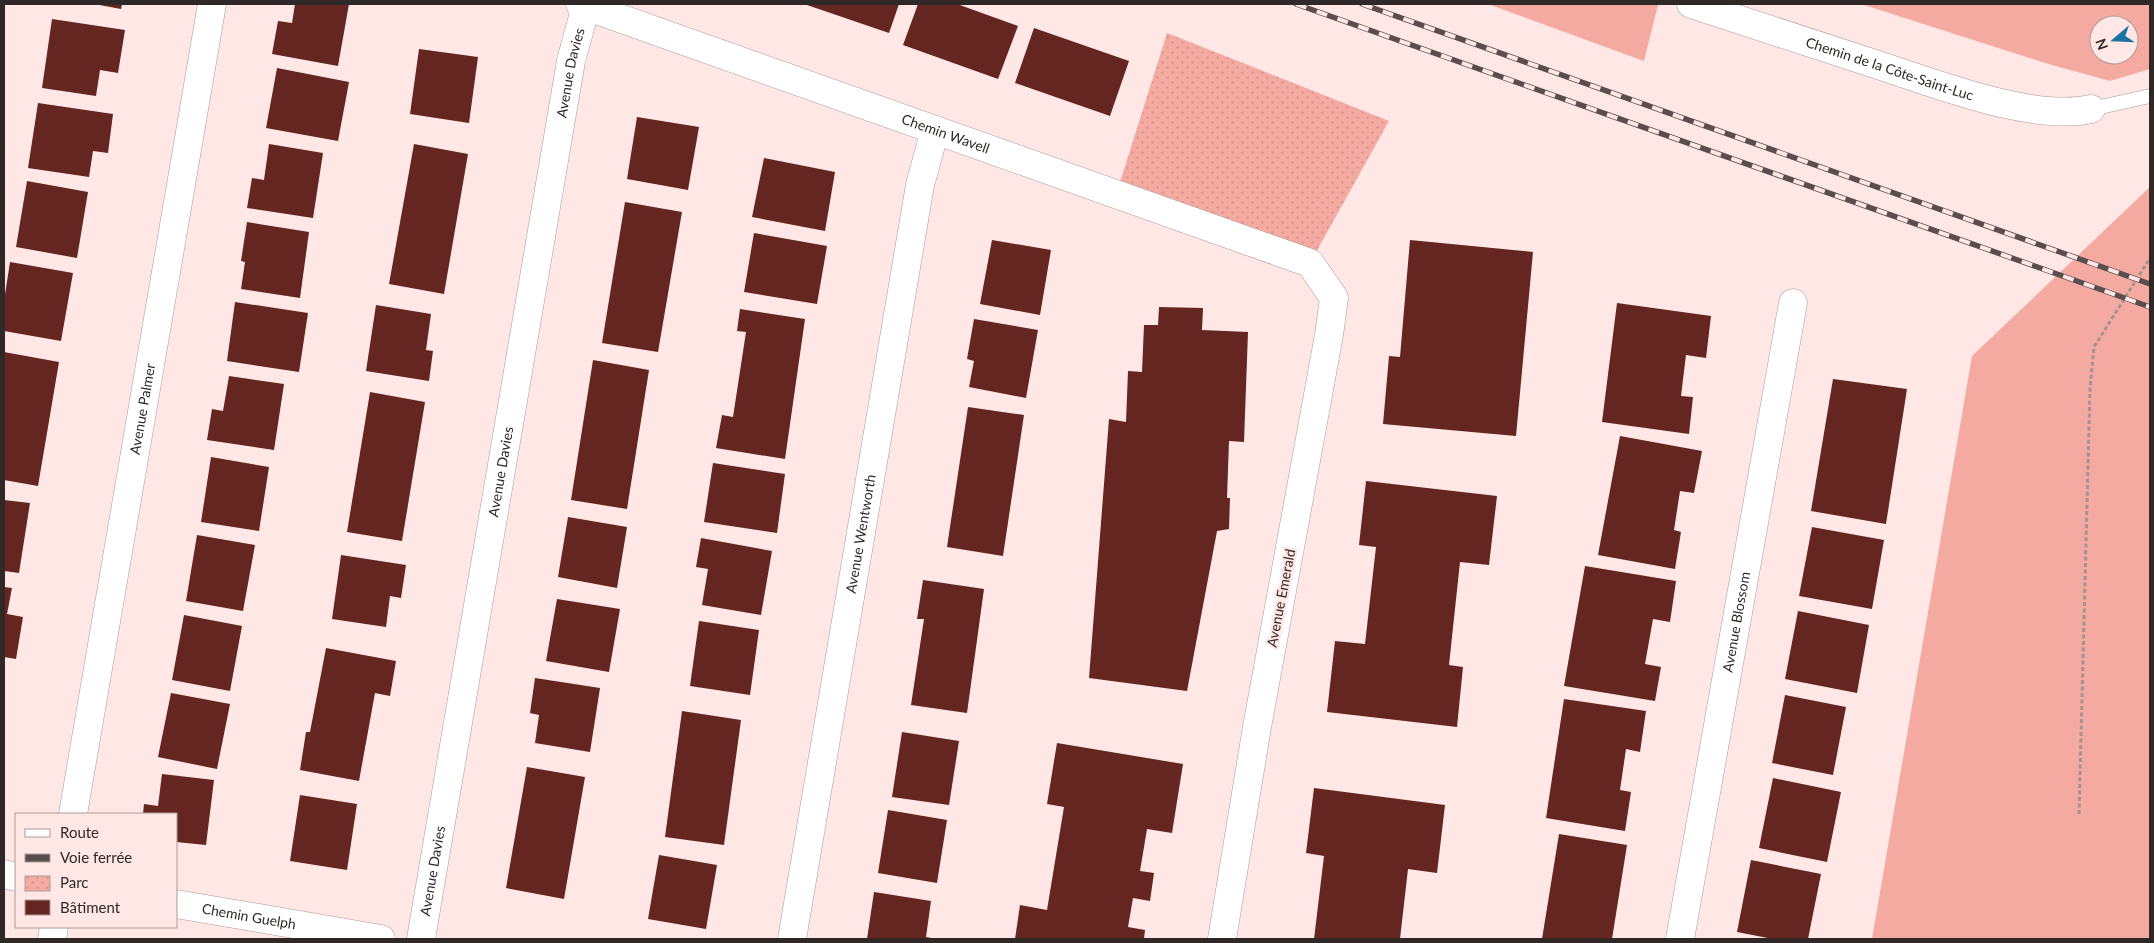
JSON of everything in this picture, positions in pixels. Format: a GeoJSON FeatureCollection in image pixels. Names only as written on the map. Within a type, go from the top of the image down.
{"type":"FeatureCollection","features":[{"type":"Feature","properties":{"kind":"street","name":"Avenue Palmer"},"geometry":{"type":"LineString","coordinates":[[74,813],[212,4]]}},
{"type":"Feature","properties":{"kind":"street","name":"Chemin de la Côte-Saint-Luc"},"geometry":{"type":"LineString","coordinates":[[1691,4],[1963,92],[2035,110],[2078,112],[2091,109]]}},
{"type":"Feature","properties":{"kind":"street","name":"Chemin Wavell"},"geometry":{"type":"LineString","coordinates":[[583,5],[1310,263]]}},
{"type":"Feature","properties":{"kind":"street","name":"Avenue Davies"},"geometry":{"type":"LineString","coordinates":[[421,939],[570,71],[583,5]]}},
{"type":"Feature","properties":{"kind":"street","name":"Avenue Wentworth"},"geometry":{"type":"LineString","coordinates":[[792,939],[920,185],[935,130]]}},
{"type":"Feature","properties":{"kind":"street","name":"Avenue Emerald"},"geometry":{"type":"LineString","coordinates":[[1222,939],[1257,726],[1329,335],[1334,298],[1310,263]]}},
{"type":"Feature","properties":{"kind":"street","name":"Avenue Blossom"},"geometry":{"type":"LineString","coordinates":[[1680,939],[1793,303]]}},
{"type":"Feature","properties":{"kind":"street","name":"Chemin Guelph"},"geometry":{"type":"LineString","coordinates":[[178,904],[381,939]]}},
{"type":"Feature","properties":{"kind":"lane"},"geometry":{"type":"LineString","coordinates":[[2091,109],[2150,96]]}},
{"type":"Feature","properties":{"kind":"path"},"geometry":{"type":"LineString","coordinates":[[2079,814],[2090,388],[2094,347],[2150,258]]}},
{"type":"Feature","properties":{"kind":"green space"},"geometry":{"type":"Polygon","coordinates":[[[1488,4],[1654,4],[1658,5],[1644,61],[1488,4]]]}},
{"type":"Feature","properties":{"kind":"green space"},"geometry":{"type":"Polygon","coordinates":[[[1861,4],[2150,4],[2150,69],[2110,81],[2045,63],[1861,4]]]}},
{"type":"Feature","properties":{"kind":"green space"},"geometry":{"type":"Polygon","coordinates":[[[1167,33],[1389,121],[1310,263],[1116,195],[1167,33]]]}},
{"type":"Feature","properties":{"kind":"green space"},"geometry":{"type":"Polygon","coordinates":[[[2150,187],[2150,939],[1872,939],[1972,356],[2150,187]]]}},
{"type":"Feature","properties":{"kind":"building"},"geometry":{"type":"Polygon","coordinates":[[[94,4],[122,4],[121,9],[94,4]]]}},
{"type":"Feature","properties":{"kind":"building"},"geometry":{"type":"Polygon","coordinates":[[[295,4],[349,4],[338,66],[272,54],[278,21],[292,23],[295,4]]]}},
{"type":"Feature","properties":{"kind":"building"},"geometry":{"type":"Polygon","coordinates":[[[804,4],[899,4],[889,33],[804,4]]]}},
{"type":"Feature","properties":{"kind":"building"},"geometry":{"type":"Polygon","coordinates":[[[918,4],[957,4],[1018,26],[998,79],[903,45],[918,4]]]}},
{"type":"Feature","properties":{"kind":"building"},"geometry":{"type":"Polygon","coordinates":[[[52,19],[125,30],[118,73],[100,70],[96,96],[42,88],[52,19]]]}},
{"type":"Feature","properties":{"kind":"building"},"geometry":{"type":"Polygon","coordinates":[[[1034,28],[1129,61],[1110,116],[1015,83],[1034,28]]]}},
{"type":"Feature","properties":{"kind":"building"},"geometry":{"type":"Polygon","coordinates":[[[419,49],[478,57],[469,123],[410,114],[419,49]]]}},
{"type":"Feature","properties":{"kind":"building"},"geometry":{"type":"Polygon","coordinates":[[[277,68],[349,82],[338,141],[266,128],[277,68]]]}},
{"type":"Feature","properties":{"kind":"building"},"geometry":{"type":"Polygon","coordinates":[[[38,103],[113,114],[108,153],[93,151],[89,177],[28,168],[38,103]]]}},
{"type":"Feature","properties":{"kind":"building"},"geometry":{"type":"Polygon","coordinates":[[[637,117],[699,127],[688,190],[627,179],[637,117]]]}},
{"type":"Feature","properties":{"kind":"building"},"geometry":{"type":"Polygon","coordinates":[[[269,144],[323,153],[313,218],[247,208],[252,178],[264,180],[269,144]]]}},
{"type":"Feature","properties":{"kind":"building"},"geometry":{"type":"Polygon","coordinates":[[[414,144],[468,154],[444,294],[389,284],[414,144]]]}},
{"type":"Feature","properties":{"kind":"building"},"geometry":{"type":"Polygon","coordinates":[[[764,158],[835,172],[825,231],[752,217],[764,158]]]}},
{"type":"Feature","properties":{"kind":"building"},"geometry":{"type":"Polygon","coordinates":[[[27,181],[88,192],[77,258],[16,247],[27,181]]]}},
{"type":"Feature","properties":{"kind":"building"},"geometry":{"type":"Polygon","coordinates":[[[625,202],[682,212],[658,352],[602,343],[625,202]]]}},
{"type":"Feature","properties":{"kind":"building"},"geometry":{"type":"Polygon","coordinates":[[[247,222],[309,232],[300,298],[241,289],[245,262],[241,261],[247,222]]]}},
{"type":"Feature","properties":{"kind":"building"},"geometry":{"type":"Polygon","coordinates":[[[754,233],[827,246],[817,304],[744,292],[754,233]]]}},
{"type":"Feature","properties":{"kind":"building"},"geometry":{"type":"Polygon","coordinates":[[[992,240],[1051,250],[1040,315],[980,304],[992,240]]]}},
{"type":"Feature","properties":{"kind":"building"},"geometry":{"type":"Polygon","coordinates":[[[1410,240],[1533,252],[1516,436],[1383,424],[1389,356],[1400,357],[1410,240]]]}},
{"type":"Feature","properties":{"kind":"building"},"geometry":{"type":"Polygon","coordinates":[[[10,262],[73,273],[61,341],[4,331],[4,301],[10,262]]]}},
{"type":"Feature","properties":{"kind":"building"},"geometry":{"type":"Polygon","coordinates":[[[235,302],[308,313],[299,372],[227,361],[235,302]]]}},
{"type":"Feature","properties":{"kind":"building"},"geometry":{"type":"Polygon","coordinates":[[[1617,303],[1711,316],[1706,358],[1686,355],[1681,396],[1693,397],[1689,434],[1602,422],[1617,303]]]}},
{"type":"Feature","properties":{"kind":"building"},"geometry":{"type":"Polygon","coordinates":[[[376,305],[431,314],[426,350],[433,351],[429,381],[366,371],[376,305]]]}},
{"type":"Feature","properties":{"kind":"building"},"geometry":{"type":"Polygon","coordinates":[[[1159,307],[1203,308],[1202,330],[1248,332],[1244,442],[1229,441],[1227,498],[1230,498],[1229,529],[1217,531],[1187,691],[1089,678],[1109,419],[1126,422],[1128,371],[1142,372],[1144,325],[1158,325],[1159,307]]]}},
{"type":"Feature","properties":{"kind":"building"},"geometry":{"type":"Polygon","coordinates":[[[740,309],[805,319],[785,459],[716,448],[722,415],[733,417],[746,332],[737,331],[740,309]]]}},
{"type":"Feature","properties":{"kind":"building"},"geometry":{"type":"Polygon","coordinates":[[[974,319],[1038,330],[1026,398],[969,387],[974,361],[967,359],[974,319]]]}},
{"type":"Feature","properties":{"kind":"building"},"geometry":{"type":"Polygon","coordinates":[[[4,352],[59,362],[38,486],[4,480],[4,352]]]}},
{"type":"Feature","properties":{"kind":"building"},"geometry":{"type":"Polygon","coordinates":[[[593,360],[649,370],[627,509],[571,500],[593,360]]]}},
{"type":"Feature","properties":{"kind":"building"},"geometry":{"type":"Polygon","coordinates":[[[229,376],[284,384],[274,450],[207,440],[212,409],[223,411],[229,376]]]}},
{"type":"Feature","properties":{"kind":"building"},"geometry":{"type":"Polygon","coordinates":[[[1833,379],[1907,389],[1886,524],[1811,511],[1833,379]]]}},
{"type":"Feature","properties":{"kind":"building"},"geometry":{"type":"Polygon","coordinates":[[[370,392],[425,402],[402,541],[347,532],[370,392]]]}},
{"type":"Feature","properties":{"kind":"building"},"geometry":{"type":"Polygon","coordinates":[[[968,407],[1024,415],[1003,556],[947,547],[968,407]]]}},
{"type":"Feature","properties":{"kind":"building"},"geometry":{"type":"Polygon","coordinates":[[[1620,436],[1702,451],[1694,493],[1680,491],[1674,530],[1681,532],[1675,569],[1598,555],[1620,436]]]}},
{"type":"Feature","properties":{"kind":"building"},"geometry":{"type":"Polygon","coordinates":[[[211,457],[269,467],[259,531],[201,522],[211,457]]]}},
{"type":"Feature","properties":{"kind":"building"},"geometry":{"type":"Polygon","coordinates":[[[713,463],[785,474],[777,533],[704,522],[713,463]]]}},
{"type":"Feature","properties":{"kind":"building"},"geometry":{"type":"Polygon","coordinates":[[[1366,481],[1497,496],[1489,565],[1460,562],[1449,665],[1463,667],[1457,727],[1327,712],[1335,641],[1365,644],[1376,547],[1359,545],[1366,481]]]}},
{"type":"Feature","properties":{"kind":"building"},"geometry":{"type":"Polygon","coordinates":[[[4,500],[30,503],[19,573],[4,571],[4,500]]]}},
{"type":"Feature","properties":{"kind":"building"},"geometry":{"type":"Polygon","coordinates":[[[568,517],[627,527],[617,588],[558,577],[568,517]]]}},
{"type":"Feature","properties":{"kind":"building"},"geometry":{"type":"Polygon","coordinates":[[[1812,527],[1884,540],[1872,609],[1799,596],[1812,527]]]}},
{"type":"Feature","properties":{"kind":"building"},"geometry":{"type":"Polygon","coordinates":[[[197,535],[255,545],[243,611],[186,601],[197,535]]]}},
{"type":"Feature","properties":{"kind":"building"},"geometry":{"type":"Polygon","coordinates":[[[701,538],[772,551],[761,615],[702,605],[708,569],[696,567],[701,538]]]}},
{"type":"Feature","properties":{"kind":"building"},"geometry":{"type":"Polygon","coordinates":[[[341,555],[406,565],[401,598],[390,596],[386,627],[332,619],[341,555]]]}},
{"type":"Feature","properties":{"kind":"building"},"geometry":{"type":"Polygon","coordinates":[[[1585,566],[1676,581],[1670,622],[1653,619],[1645,664],[1661,667],[1655,701],[1564,686],[1585,566]]]}},
{"type":"Feature","properties":{"kind":"building"},"geometry":{"type":"Polygon","coordinates":[[[923,580],[984,589],[967,713],[911,705],[924,619],[917,619],[923,580]]]}},
{"type":"Feature","properties":{"kind":"building"},"geometry":{"type":"Polygon","coordinates":[[[4,587],[12,588],[7,614],[23,617],[16,659],[4,657],[4,587]]]}},
{"type":"Feature","properties":{"kind":"building"},"geometry":{"type":"Polygon","coordinates":[[[557,599],[620,609],[609,672],[546,661],[557,599]]]}},
{"type":"Feature","properties":{"kind":"building"},"geometry":{"type":"Polygon","coordinates":[[[1798,611],[1869,625],[1857,693],[1785,679],[1798,611]]]}},
{"type":"Feature","properties":{"kind":"building"},"geometry":{"type":"Polygon","coordinates":[[[184,615],[242,626],[230,691],[172,680],[184,615]]]}},
{"type":"Feature","properties":{"kind":"building"},"geometry":{"type":"Polygon","coordinates":[[[699,621],[759,630],[750,695],[690,686],[699,621]]]}},
{"type":"Feature","properties":{"kind":"building"},"geometry":{"type":"Polygon","coordinates":[[[326,648],[396,661],[390,696],[375,693],[359,781],[300,770],[306,732],[310,732],[326,648]]]}},
{"type":"Feature","properties":{"kind":"building"},"geometry":{"type":"Polygon","coordinates":[[[535,678],[600,688],[590,752],[535,743],[539,715],[530,713],[535,678]]]}},
{"type":"Feature","properties":{"kind":"building"},"geometry":{"type":"Polygon","coordinates":[[[171,693],[230,704],[217,769],[158,757],[171,693]]]}},
{"type":"Feature","properties":{"kind":"building"},"geometry":{"type":"Polygon","coordinates":[[[1785,695],[1846,707],[1833,775],[1772,763],[1785,695]]]}},
{"type":"Feature","properties":{"kind":"building"},"geometry":{"type":"Polygon","coordinates":[[[1564,699],[1646,711],[1640,752],[1626,749],[1620,790],[1631,792],[1625,831],[1546,818],[1564,699]]]}},
{"type":"Feature","properties":{"kind":"building"},"geometry":{"type":"Polygon","coordinates":[[[682,711],[741,720],[724,845],[665,837],[682,711]]]}},
{"type":"Feature","properties":{"kind":"building"},"geometry":{"type":"Polygon","coordinates":[[[902,732],[959,741],[949,805],[892,797],[902,732]]]}},
{"type":"Feature","properties":{"kind":"building"},"geometry":{"type":"Polygon","coordinates":[[[1057,743],[1183,764],[1172,833],[1147,829],[1140,871],[1154,873],[1150,901],[1133,898],[1128,927],[1145,930],[1144,939],[1015,939],[1020,905],[1047,910],[1064,807],[1047,804],[1057,743]]]}},
{"type":"Feature","properties":{"kind":"building"},"geometry":{"type":"Polygon","coordinates":[[[527,767],[585,777],[564,899],[506,888],[527,767]]]}},
{"type":"Feature","properties":{"kind":"building"},"geometry":{"type":"Polygon","coordinates":[[[162,774],[214,780],[206,845],[178,842],[178,813],[143,813],[144,804],[158,806],[162,774]]]}},
{"type":"Feature","properties":{"kind":"building"},"geometry":{"type":"Polygon","coordinates":[[[1773,778],[1841,792],[1827,862],[1759,848],[1773,778]]]}},
{"type":"Feature","properties":{"kind":"building"},"geometry":{"type":"Polygon","coordinates":[[[1314,788],[1445,805],[1437,873],[1408,869],[1400,939],[1314,939],[1324,856],[1306,853],[1314,788]]]}},
{"type":"Feature","properties":{"kind":"building"},"geometry":{"type":"Polygon","coordinates":[[[300,795],[357,804],[347,870],[290,861],[300,795]]]}},
{"type":"Feature","properties":{"kind":"building"},"geometry":{"type":"Polygon","coordinates":[[[888,810],[947,820],[937,883],[878,873],[888,810]]]}},
{"type":"Feature","properties":{"kind":"building"},"geometry":{"type":"Polygon","coordinates":[[[1559,834],[1627,845],[1612,939],[1542,939],[1559,834]]]}},
{"type":"Feature","properties":{"kind":"building"},"geometry":{"type":"Polygon","coordinates":[[[659,855],[717,865],[706,929],[648,919],[659,855]]]}},
{"type":"Feature","properties":{"kind":"building"},"geometry":{"type":"Polygon","coordinates":[[[1751,860],[1821,874],[1808,939],[1773,939],[1737,932],[1751,860]]]}},
{"type":"Feature","properties":{"kind":"building"},"geometry":{"type":"Polygon","coordinates":[[[874,892],[931,901],[926,937],[937,939],[867,939],[874,892]]]}},
{"type":"Feature","properties":{"kind":"railway"},"geometry":{"type":"LineString","coordinates":[[1296,4],[2150,307]]}},
{"type":"Feature","properties":{"kind":"railway"},"geometry":{"type":"LineString","coordinates":[[1362,4],[2150,284]]}}]}
